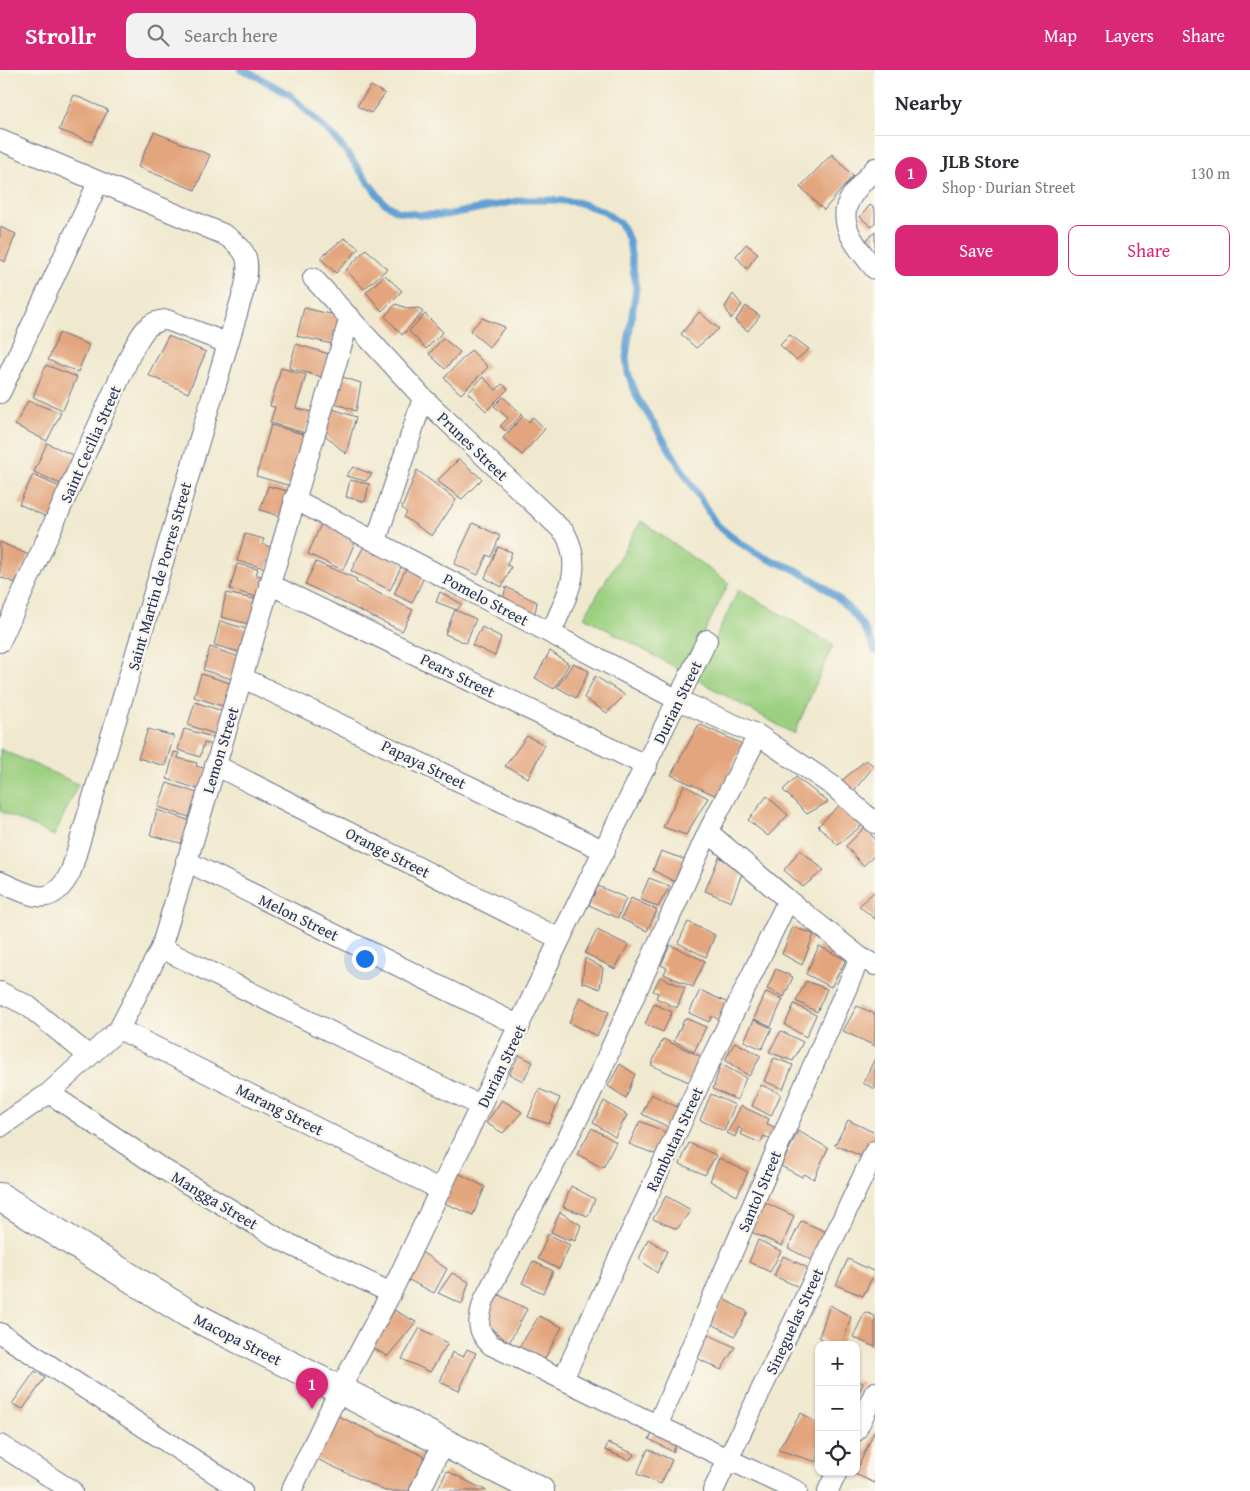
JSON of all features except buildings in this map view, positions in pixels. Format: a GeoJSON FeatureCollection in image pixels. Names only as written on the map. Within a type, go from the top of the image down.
{"type":"FeatureCollection","features":[{"type":"Feature","properties":{"kind":"street"},"geometry":{"type":"LineString","coordinates":[[0,393],[98,183],[1,145]]}},
{"type":"Feature","properties":{"kind":"street"},"geometry":{"type":"LineString","coordinates":[[875,168],[849,200],[845,218],[855,245],[875,269]]}},
{"type":"Feature","properties":{"kind":"street","name":"Saint Martin de Porres Street"},"geometry":{"type":"LineString","coordinates":[[0,882],[44,897],[57,894],[65,885],[78,851],[247,277],[246,254],[238,244],[223,234],[98,183]]}},
{"type":"Feature","properties":{"kind":"street","name":"Prunes Street"},"geometry":{"type":"LineString","coordinates":[[313,278],[423,398],[565,533],[573,549],[574,565],[570,585],[551,632]]}},
{"type":"Feature","properties":{"kind":"street","name":"Lemon Street"},"geometry":{"type":"LineString","coordinates":[[0,1127],[49,1092],[119,1029],[161,948],[350,317]]}},
{"type":"Feature","properties":{"kind":"street","name":"Saint Cecilia Street"},"geometry":{"type":"LineString","coordinates":[[0,642],[132,351],[148,326],[156,320],[167,320],[227,343]]}},
{"type":"Feature","properties":{"kind":"street"},"geometry":{"type":"LineString","coordinates":[[376,541],[423,398]]}},
{"type":"Feature","properties":{"kind":"street","name":"Pomelo Street"},"geometry":{"type":"LineString","coordinates":[[294,499],[678,700],[758,734],[833,786],[875,823]]}},
{"type":"Feature","properties":{"kind":"street","name":"Pears Street"},"geometry":{"type":"LineString","coordinates":[[269,584],[646,766]]}},
{"type":"Feature","properties":{"kind":"street","name":"Durian Street"},"geometry":{"type":"LineString","coordinates":[[291,1491],[339,1390],[391,1293],[560,939],[605,851],[707,640]]}},
{"type":"Feature","properties":{"kind":"street","name":"Papaya Street"},"geometry":{"type":"LineString","coordinates":[[243,678],[605,851]]}},
{"type":"Feature","properties":{"kind":"street"},"geometry":{"type":"LineString","coordinates":[[758,734],[708,832],[590,1095],[484,1300],[478,1321],[479,1331],[491,1345],[797,1491]]}},
{"type":"Feature","properties":{"kind":"street","name":"Orange Street"},"geometry":{"type":"LineString","coordinates":[[215,765],[560,939]]}},
{"type":"Feature","properties":{"kind":"street"},"geometry":{"type":"LineString","coordinates":[[708,832],[788,900],[867,961]]}},
{"type":"Feature","properties":{"kind":"street","name":"Melon Street"},"geometry":{"type":"LineString","coordinates":[[186,861],[520,1026]]}},
{"type":"Feature","properties":{"kind":"street","name":"Rambutan Street"},"geometry":{"type":"LineString","coordinates":[[563,1379],[702,1078],[788,900]]}},
{"type":"Feature","properties":{"kind":"street"},"geometry":{"type":"LineString","coordinates":[[161,948],[481,1106]]}},
{"type":"Feature","properties":{"kind":"street","name":"Santol Street"},"geometry":{"type":"LineString","coordinates":[[658,1424],[867,961]]}},
{"type":"Feature","properties":{"kind":"street"},"geometry":{"type":"LineString","coordinates":[[0,992],[28,1006],[89,1056]]}},
{"type":"Feature","properties":{"kind":"street","name":"Marang Street"},"geometry":{"type":"LineString","coordinates":[[119,1029],[441,1190]]}},
{"type":"Feature","properties":{"kind":"street","name":"Mangga Street"},"geometry":{"type":"LineString","coordinates":[[49,1092],[158,1166],[283,1241],[391,1293]]}},
{"type":"Feature","properties":{"kind":"street","name":"Sineguelas Street"},"geometry":{"type":"LineString","coordinates":[[713,1491],[875,1151]]}},
{"type":"Feature","properties":{"kind":"street","name":"Macopa Street"},"geometry":{"type":"LineString","coordinates":[[0,1197],[189,1314],[540,1491]]}},
{"type":"Feature","properties":{"kind":"street"},"geometry":{"type":"LineString","coordinates":[[0,1333],[242,1491]]}},
{"type":"Feature","properties":{"kind":"street"},"geometry":{"type":"LineString","coordinates":[[860,1423],[875,1392]]}},
{"type":"Feature","properties":{"kind":"street"},"geometry":{"type":"LineString","coordinates":[[420,1491],[443,1442]]}},
{"type":"Feature","properties":{"kind":"street"},"geometry":{"type":"LineString","coordinates":[[0,1444],[72,1491]]}},
{"type":"Feature","properties":{"kind":"street"},"geometry":{"type":"LineString","coordinates":[[828,1491],[835,1476]]}},
{"type":"Feature","properties":{"kind":"green space"},"geometry":{"type":"Polygon","coordinates":[[[641,521],[729,583],[684,672],[584,617],[641,521]]]}},
{"type":"Feature","properties":{"kind":"green space"},"geometry":{"type":"Polygon","coordinates":[[[739,589],[833,645],[794,734],[696,679],[739,589]]]}},
{"type":"Feature","properties":{"kind":"green space"},"geometry":{"type":"Polygon","coordinates":[[[0,749],[78,784],[54,836],[0,811],[0,749]]]}},
{"type":"Feature","properties":{"kind":"waterway"},"geometry":{"type":"LineString","coordinates":[[241,70],[249,72],[290,95],[338,141],[383,202],[397,211],[420,215],[446,215],[523,200],[551,200],[577,202],[603,211],[621,224],[629,240],[636,288],[626,357],[628,373],[637,397],[716,524],[748,548],[768,559],[792,568],[830,592],[842,602],[861,624],[875,651]]}},
{"type":"Feature","properties":{"kind":"place","name":"JLB Store"},"geometry":{"type":"Point","coordinates":[312,1409]}}]}
